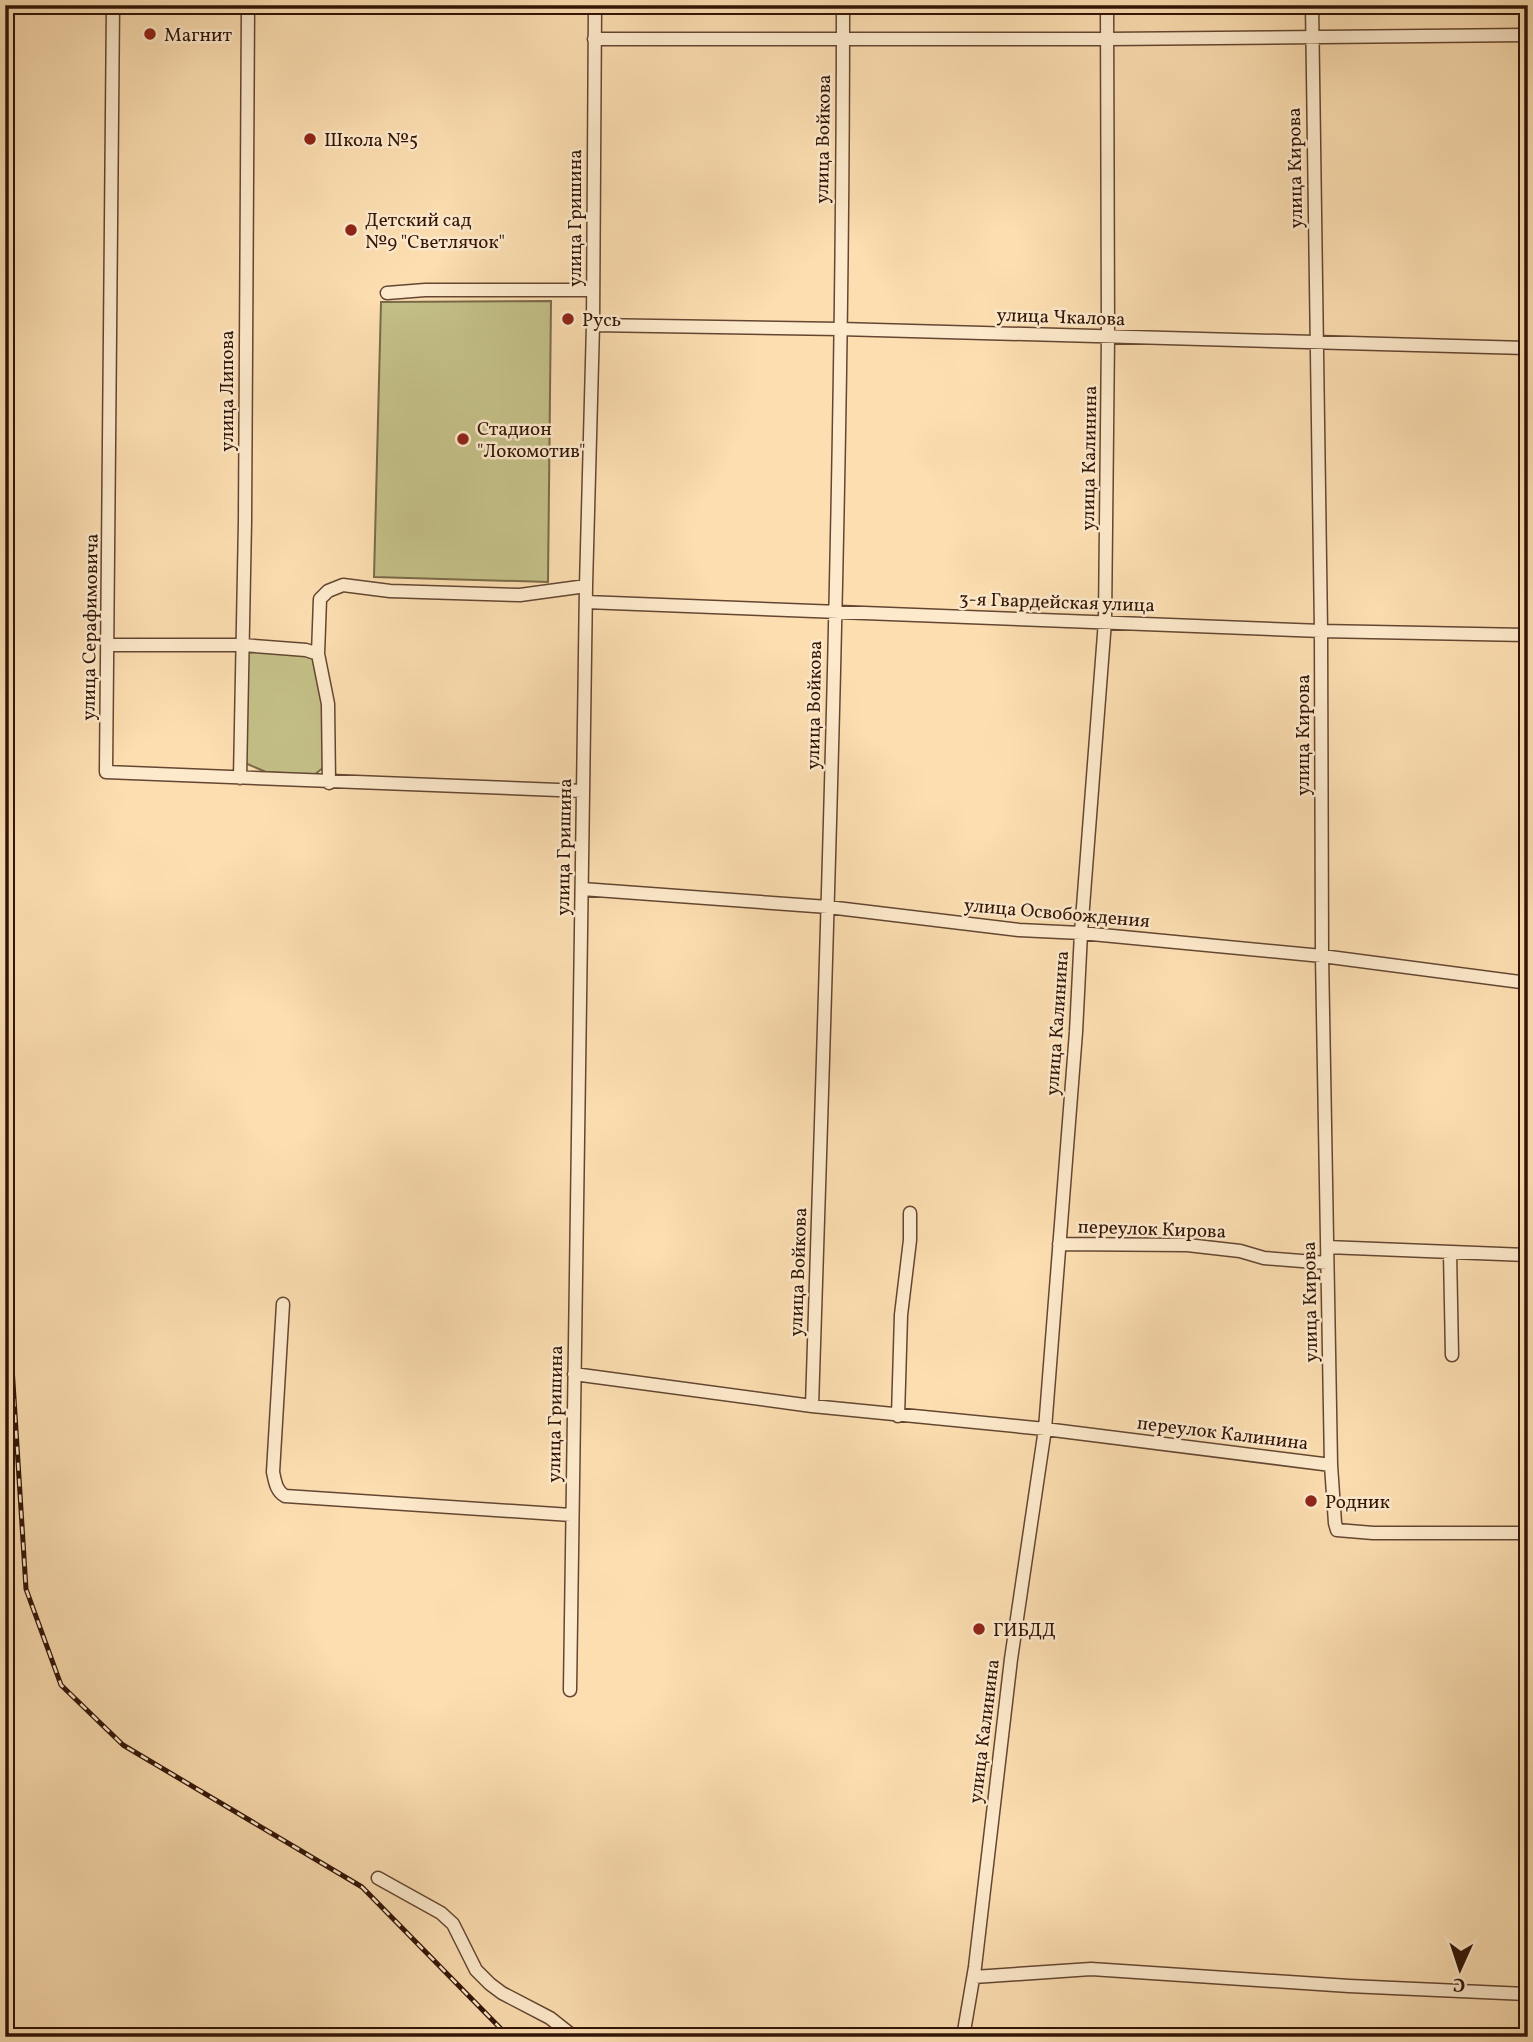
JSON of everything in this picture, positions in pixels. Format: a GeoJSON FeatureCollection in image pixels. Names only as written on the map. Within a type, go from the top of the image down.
{"type":"FeatureCollection","features":[{"type":"Feature","properties":{"kind":"street","name":"улица Серафимовича"},"geometry":{"type":"LineString","coordinates":[[113,5],[106,772],[583,791]]}},
{"type":"Feature","properties":{"kind":"street","name":"улица Липова"},"geometry":{"type":"LineString","coordinates":[[240,778],[245,529],[248,5]]}},
{"type":"Feature","properties":{"kind":"street","name":"улица Гришина"},"geometry":{"type":"LineString","coordinates":[[570,1690],[586,586],[593,325],[595,5]]}},
{"type":"Feature","properties":{"kind":"street","name":"улица Войкова"},"geometry":{"type":"LineString","coordinates":[[812,1406],[828,907],[840,329],[843,5]]}},
{"type":"Feature","properties":{"kind":"street","name":"улица Калинина"},"geometry":{"type":"LineString","coordinates":[[963,2037],[974,1977],[1011,1659],[1045,1429],[1076,1031],[1105,621],[1107,5]]}},
{"type":"Feature","properties":{"kind":"street","name":"улица Кирова"},"geometry":{"type":"LineString","coordinates":[[1312,5],[1321,631],[1322,956],[1331,1465]]}},
{"type":"Feature","properties":{"kind":"street"},"geometry":{"type":"LineString","coordinates":[[594,39],[1108,39],[1528,35]]}},
{"type":"Feature","properties":{"kind":"street"},"geometry":{"type":"LineString","coordinates":[[387,293],[425,290],[593,290]]}},
{"type":"Feature","properties":{"kind":"street","name":"улица Чкалова"},"geometry":{"type":"LineString","coordinates":[[593,325],[1528,348]]}},
{"type":"Feature","properties":{"kind":"street"},"geometry":{"type":"LineString","coordinates":[[330,783],[325,681],[318,654],[320,599],[328,591],[343,585],[418,593],[520,595],[586,586]]}},
{"type":"Feature","properties":{"kind":"street","name":"3-я Гвардейская улица"},"geometry":{"type":"LineString","coordinates":[[586,602],[1321,631],[1528,635]]}},
{"type":"Feature","properties":{"kind":"street"},"geometry":{"type":"LineString","coordinates":[[108,645],[242,645],[306,650],[318,654]]}},
{"type":"Feature","properties":{"kind":"street","name":"улица Освобождения"},"geometry":{"type":"LineString","coordinates":[[582,889],[828,907],[1019,930],[1081,933],[1322,956],[1528,983]]}},
{"type":"Feature","properties":{"kind":"street"},"geometry":{"type":"LineString","coordinates":[[898,1416],[901,1315],[911,1213]]}},
{"type":"Feature","properties":{"kind":"street","name":"переулок Кирова"},"geometry":{"type":"LineString","coordinates":[[1059,1244],[1187,1245],[1241,1251],[1264,1258],[1327,1263]]}},
{"type":"Feature","properties":{"kind":"street"},"geometry":{"type":"LineString","coordinates":[[1327,1247],[1528,1255]]}},
{"type":"Feature","properties":{"kind":"street"},"geometry":{"type":"LineString","coordinates":[[1450,1252],[1452,1355]]}},
{"type":"Feature","properties":{"kind":"street"},"geometry":{"type":"LineString","coordinates":[[283,1304],[273,1472],[281,1494],[571,1515]]}},
{"type":"Feature","properties":{"kind":"street","name":"переулок Калинина"},"geometry":{"type":"LineString","coordinates":[[574,1374],[812,1406],[1045,1429],[1331,1465],[1337,1530],[1373,1533],[1528,1533]]}},
{"type":"Feature","properties":{"kind":"street"},"geometry":{"type":"LineString","coordinates":[[378,1878],[441,1913],[453,1924],[476,1970],[490,1984],[550,2018],[574,2037]]}},
{"type":"Feature","properties":{"kind":"street"},"geometry":{"type":"LineString","coordinates":[[974,1977],[1091,1969],[1349,1986],[1528,1994]]}},
{"type":"Feature","properties":{"kind":"shaded area","name":"Стадион \"Локомотив\""},"geometry":{"type":"Polygon","coordinates":[[[551,301],[548,582],[374,577],[381,302],[551,301]]]}},
{"type":"Feature","properties":{"kind":"shaded area"},"geometry":{"type":"Polygon","coordinates":[[[247,651],[303,654],[313,659],[324,706],[324,767],[314,775],[266,772],[245,763],[247,651]]]}},
{"type":"Feature","properties":{"kind":"railway"},"geometry":{"type":"LineString","coordinates":[[5,1255],[26,1589],[61,1685],[123,1745],[362,1887],[509,2037]]}},
{"type":"Feature","properties":{"kind":"railway"},"geometry":{"type":"LineString","coordinates":[[5,1572],[9,1456]]}},
{"type":"Feature","properties":{"kind":"place","name":"Магнит"},"geometry":{"type":"Point","coordinates":[150,34]}},
{"type":"Feature","properties":{"kind":"place","name":"Школа №5"},"geometry":{"type":"Point","coordinates":[310,139]}},
{"type":"Feature","properties":{"kind":"place","name":"Детский сад №9 \"Светлячок\""},"geometry":{"type":"Point","coordinates":[351,230]}},
{"type":"Feature","properties":{"kind":"place","name":"Русь"},"geometry":{"type":"Point","coordinates":[568,319]}},
{"type":"Feature","properties":{"kind":"place","name":"Стадион \"Локомотив\""},"geometry":{"type":"Point","coordinates":[463,439]}},
{"type":"Feature","properties":{"kind":"place","name":"Родник"},"geometry":{"type":"Point","coordinates":[1311,1501]}},
{"type":"Feature","properties":{"kind":"place","name":"ГИБДД"},"geometry":{"type":"Point","coordinates":[979,1629]}}]}
